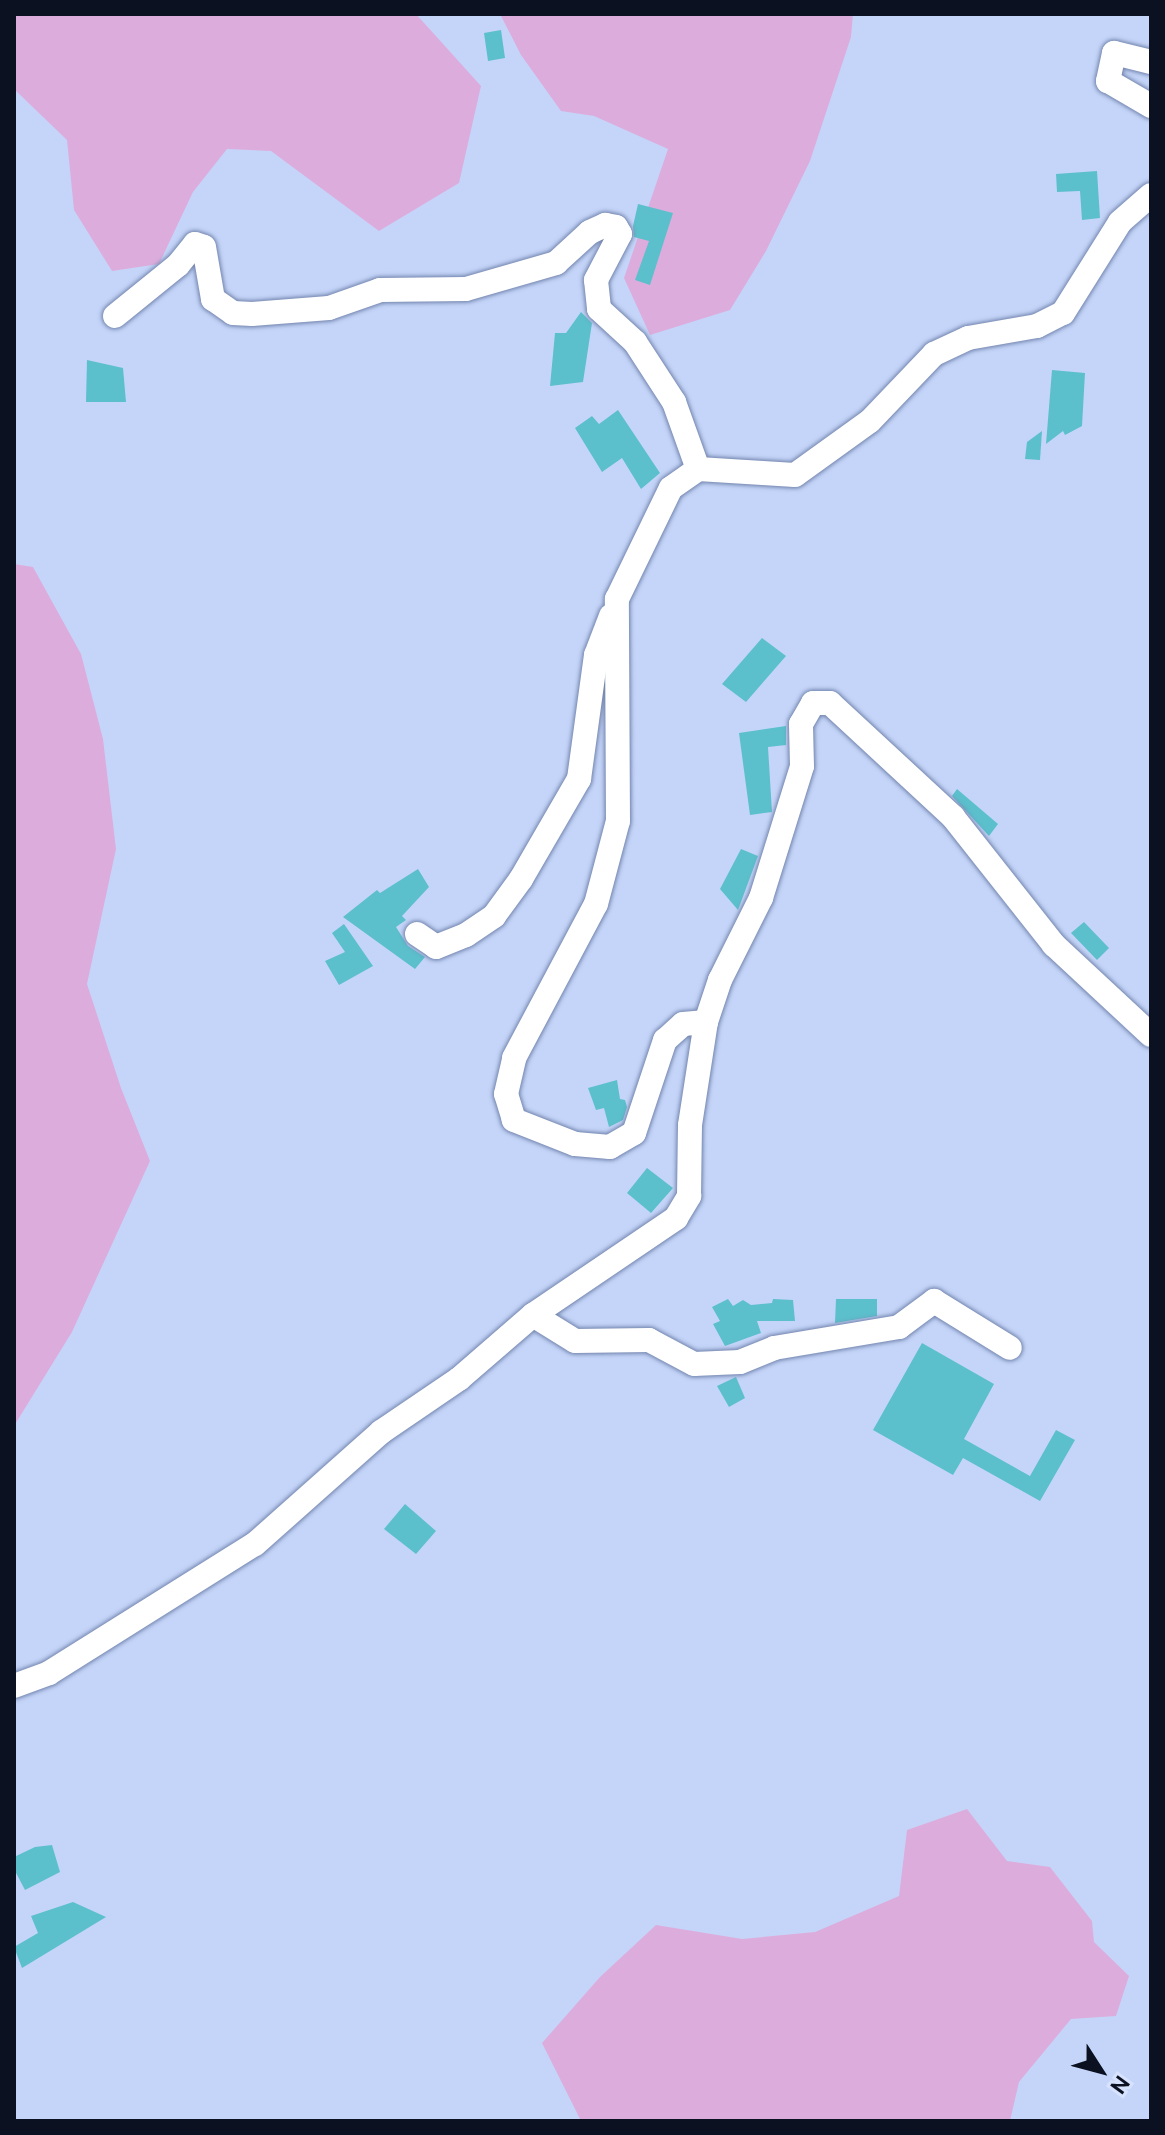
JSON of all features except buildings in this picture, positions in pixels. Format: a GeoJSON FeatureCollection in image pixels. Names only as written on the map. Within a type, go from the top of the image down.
{"type":"FeatureCollection","features":[{"type":"Feature","properties":{"kind":"street"},"geometry":{"type":"LineString","coordinates":[[1151,62],[1114,53],[1108,81],[1151,106]]}},
{"type":"Feature","properties":{"kind":"street"},"geometry":{"type":"LineString","coordinates":[[417,934],[436,947],[466,935],[494,916],[521,879],[579,779],[596,655],[617,599],[671,488],[698,469],[795,475],[870,421],[934,354],[968,338],[1037,326],[1063,313],[1120,222],[1151,195]]}},
{"type":"Feature","properties":{"kind":"street"},"geometry":{"type":"LineString","coordinates":[[115,316],[178,265],[195,244],[204,247],[213,299],[233,313],[252,314],[329,308],[380,290],[466,289],[556,263],[590,232],[605,225],[616,227],[620,234],[596,280],[599,309],[635,342],[674,402],[698,469]]}},
{"type":"Feature","properties":{"kind":"street"},"geometry":{"type":"LineString","coordinates":[[617,599],[618,821],[596,904],[514,1058],[506,1094],[514,1120],[575,1144],[610,1147],[634,1133],[665,1040],[683,1024],[706,1022]]}},
{"type":"Feature","properties":{"kind":"street"},"geometry":{"type":"LineString","coordinates":[[14,1686],[49,1673],[255,1544],[381,1432],[459,1379],[533,1315],[676,1218],[689,1196],[690,1125],[706,1022],[720,980],[761,898],[802,766],[801,724],[813,703],[830,703],[953,817],[1054,945],[1151,1035]]}},
{"type":"Feature","properties":{"kind":"street"},"geometry":{"type":"LineString","coordinates":[[533,1315],[575,1341],[649,1340],[694,1364],[725,1363],[740,1362],[774,1348],[899,1327],[934,1301],[1010,1348]]}},
{"type":"Feature","properties":{"kind":"shaded area"},"geometry":{"type":"Polygon","coordinates":[[[14,14],[416,14],[481,86],[459,183],[379,231],[271,151],[227,149],[193,192],[159,264],[112,271],[74,210],[67,140],[14,89],[14,14]]]}},
{"type":"Feature","properties":{"kind":"shaded area"},"geometry":{"type":"Polygon","coordinates":[[[500,14],[853,14],[851,37],[810,161],[766,251],[730,310],[650,335],[624,278],[668,149],[594,116],[561,111],[521,55],[500,14]]]}},
{"type":"Feature","properties":{"kind":"shaded area"},"geometry":{"type":"Polygon","coordinates":[[[14,564],[33,567],[81,654],[103,739],[116,849],[87,984],[121,1088],[150,1161],[72,1332],[14,1426],[14,564]]]}},
{"type":"Feature","properties":{"kind":"shaded area"},"geometry":{"type":"Polygon","coordinates":[[[967,1809],[1007,1861],[1050,1867],[1092,1921],[1094,1942],[1129,1976],[1116,2016],[1071,2019],[1019,2082],[1010,2121],[581,2121],[542,2043],[600,1977],[656,1925],[742,1939],[815,1932],[899,1896],[907,1830],[967,1809]]]}}]}
